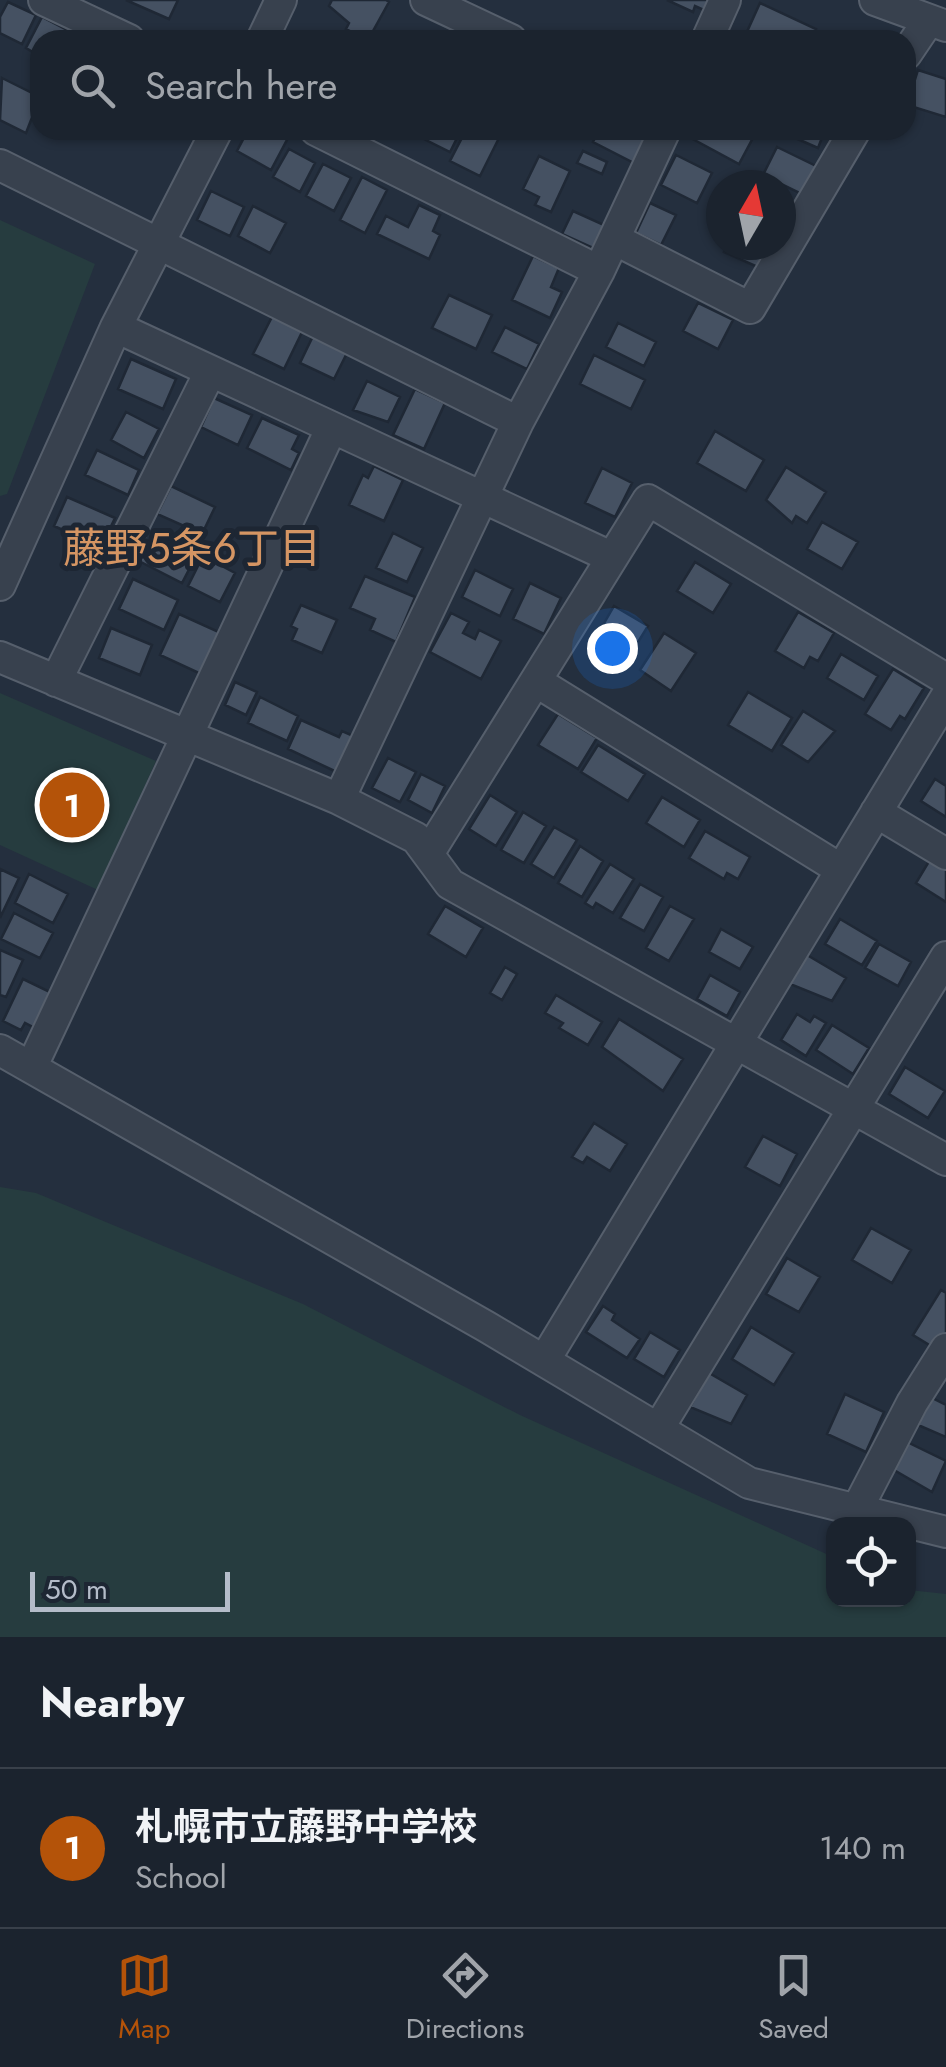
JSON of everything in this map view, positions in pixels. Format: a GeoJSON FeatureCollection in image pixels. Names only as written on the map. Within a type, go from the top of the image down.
{"type":"FeatureCollection","features":[{"type":"Feature","properties":{"kind":"street"},"geometry":{"type":"LineString","coordinates":[[44,0],[108,30]]}},
{"type":"Feature","properties":{"kind":"street"},"geometry":{"type":"LineString","coordinates":[[267,30],[281,0]]}},
{"type":"Feature","properties":{"kind":"street"},"geometry":{"type":"LineString","coordinates":[[426,0],[490,30]]}},
{"type":"Feature","properties":{"kind":"street"},"geometry":{"type":"LineString","coordinates":[[713,30],[725,0]]}},
{"type":"Feature","properties":{"kind":"street"},"geometry":{"type":"LineString","coordinates":[[875,0],[938,23],[916,44]]}},
{"type":"Feature","properties":{"kind":"street"},"geometry":{"type":"LineString","coordinates":[[0,584],[116,327],[212,140]]}},
{"type":"Feature","properties":{"kind":"street"},"geometry":{"type":"LineString","coordinates":[[336,140],[598,271]]}},
{"type":"Feature","properties":{"kind":"street"},"geometry":{"type":"LineString","coordinates":[[339,800],[518,422],[598,271],[660,140]]}},
{"type":"Feature","properties":{"kind":"street"},"geometry":{"type":"LineString","coordinates":[[614,239],[750,308],[849,140]]}},
{"type":"Feature","properties":{"kind":"street"},"geometry":{"type":"LineString","coordinates":[[0,165],[518,422]]}},
{"type":"Feature","properties":{"kind":"street"},"geometry":{"type":"LineString","coordinates":[[116,327],[611,557]]}},
{"type":"Feature","properties":{"kind":"street"},"geometry":{"type":"LineString","coordinates":[[56,681],[210,372]]}},
{"type":"Feature","properties":{"kind":"street"},"geometry":{"type":"LineString","coordinates":[[32,1066],[331,429]]}},
{"type":"Feature","properties":{"kind":"street"},"geometry":{"type":"LineString","coordinates":[[428,854],[648,500],[946,678]]}},
{"type":"Feature","properties":{"kind":"street"},"geometry":{"type":"LineString","coordinates":[[0,657],[339,800],[416,838],[450,884],[946,1160]]}},
{"type":"Feature","properties":{"kind":"street"},"geometry":{"type":"LineString","coordinates":[[537,682],[840,869]]}},
{"type":"Feature","properties":{"kind":"street"},"geometry":{"type":"LineString","coordinates":[[544,1362],[946,696]]}},
{"type":"Feature","properties":{"kind":"street"},"geometry":{"type":"LineString","coordinates":[[876,812],[946,854]]}},
{"type":"Feature","properties":{"kind":"street"},"geometry":{"type":"LineString","coordinates":[[658,1430],[946,957]]}},
{"type":"Feature","properties":{"kind":"street"},"geometry":{"type":"LineString","coordinates":[[0,1050],[749,1483],[855,1513],[946,1532]]}},
{"type":"Feature","properties":{"kind":"street"},"geometry":{"type":"LineString","coordinates":[[855,1513],[912,1403],[946,1349]]}},
{"type":"Feature","properties":{"kind":"green space"},"geometry":{"type":"Polygon","coordinates":[[[0,220],[95,264],[7,494],[0,496],[0,220]]]}},
{"type":"Feature","properties":{"kind":"green space"},"geometry":{"type":"Polygon","coordinates":[[[0,693],[156,761],[98,890],[0,845],[0,693]]]}},
{"type":"Feature","properties":{"kind":"green space"},"geometry":{"type":"Polygon","coordinates":[[[0,1187],[36,1193],[303,1304],[520,1415],[826,1554],[826,1607],[916,1607],[916,1591],[946,1594],[946,1637],[0,1637],[0,1187]]]}},
{"type":"Feature","properties":{"kind":"building"},"geometry":{"type":"Polygon","coordinates":[[[126,0],[178,0],[169,19],[126,0]]]}},
{"type":"Feature","properties":{"kind":"building"},"geometry":{"type":"Polygon","coordinates":[[[332,0],[389,2],[374,30],[346,29],[349,23],[329,6],[332,0]]]}},
{"type":"Feature","properties":{"kind":"building"},"geometry":{"type":"Polygon","coordinates":[[[667,0],[711,0],[706,11],[695,6],[693,12],[667,0]]]}},
{"type":"Feature","properties":{"kind":"building"},"geometry":{"type":"Polygon","coordinates":[[[8,2],[36,15],[22,44],[0,33],[0,17],[8,2]]]}},
{"type":"Feature","properties":{"kind":"building"},"geometry":{"type":"Polygon","coordinates":[[[760,3],[816,29],[816,30],[748,30],[760,3]]]}},
{"type":"Feature","properties":{"kind":"building"},"geometry":{"type":"Polygon","coordinates":[[[42,17],[67,30],[35,30],[42,17]]]}},
{"type":"Feature","properties":{"kind":"building"},"geometry":{"type":"Polygon","coordinates":[[[918,70],[946,79],[946,117],[916,108],[918,70]]]}},
{"type":"Feature","properties":{"kind":"building"},"geometry":{"type":"Polygon","coordinates":[[[2,78],[30,92],[30,123],[26,133],[0,120],[2,78]]]}},
{"type":"Feature","properties":{"kind":"building"},"geometry":{"type":"Polygon","coordinates":[[[243,140],[287,140],[271,170],[237,151],[243,140]]]}},
{"type":"Feature","properties":{"kind":"building"},"geometry":{"type":"Polygon","coordinates":[[[426,140],[456,140],[450,152],[426,140]]]}},
{"type":"Feature","properties":{"kind":"building"},"geometry":{"type":"Polygon","coordinates":[[[461,140],[498,140],[480,176],[450,161],[461,140]]]}},
{"type":"Feature","properties":{"kind":"building"},"geometry":{"type":"Polygon","coordinates":[[[594,140],[645,140],[634,163],[594,140]]]}},
{"type":"Feature","properties":{"kind":"building"},"geometry":{"type":"Polygon","coordinates":[[[695,140],[752,140],[739,164],[695,140]]]}},
{"type":"Feature","properties":{"kind":"building"},"geometry":{"type":"Polygon","coordinates":[[[800,140],[821,140],[818,148],[800,140]]]}},
{"type":"Feature","properties":{"kind":"building"},"geometry":{"type":"Polygon","coordinates":[[[777,147],[816,166],[802,194],[796,191],[796,170],[766,170],[777,147]]]}},
{"type":"Feature","properties":{"kind":"building"},"geometry":{"type":"Polygon","coordinates":[[[289,149],[315,163],[300,192],[273,177],[289,149]]]}},
{"type":"Feature","properties":{"kind":"building"},"geometry":{"type":"Polygon","coordinates":[[[583,151],[607,162],[602,174],[577,163],[583,151]]]}},
{"type":"Feature","properties":{"kind":"building"},"geometry":{"type":"Polygon","coordinates":[[[676,155],[706,170],[706,185],[697,203],[661,185],[676,155]]]}},
{"type":"Feature","properties":{"kind":"building"},"geometry":{"type":"Polygon","coordinates":[[[539,156],[570,171],[551,212],[535,205],[539,197],[523,189],[539,156]]]}},
{"type":"Feature","properties":{"kind":"building"},"geometry":{"type":"Polygon","coordinates":[[[323,164],[351,178],[334,211],[306,196],[323,164]]]}},
{"type":"Feature","properties":{"kind":"building"},"geometry":{"type":"Polygon","coordinates":[[[362,177],[387,190],[365,233],[340,220],[362,177]]]}},
{"type":"Feature","properties":{"kind":"building"},"geometry":{"type":"Polygon","coordinates":[[[211,191],[244,207],[230,236],[197,220],[211,191]]]}},
{"type":"Feature","properties":{"kind":"building"},"geometry":{"type":"Polygon","coordinates":[[[650,203],[676,215],[661,245],[636,233],[650,203]]]}},
{"type":"Feature","properties":{"kind":"building"},"geometry":{"type":"Polygon","coordinates":[[[419,205],[440,215],[433,231],[440,235],[429,259],[377,234],[386,216],[408,227],[419,205]]]}},
{"type":"Feature","properties":{"kind":"building"},"geometry":{"type":"Polygon","coordinates":[[[253,206],[286,223],[270,253],[238,236],[253,206]]]}},
{"type":"Feature","properties":{"kind":"building"},"geometry":{"type":"Polygon","coordinates":[[[573,211],[604,225],[593,248],[562,234],[573,211]]]}},
{"type":"Feature","properties":{"kind":"building"},"geometry":{"type":"Polygon","coordinates":[[[533,256],[559,268],[551,287],[562,292],[550,318],[512,300],[533,256]]]}},
{"type":"Feature","properties":{"kind":"building"},"geometry":{"type":"Polygon","coordinates":[[[742,260],[764,260],[760,268],[742,260]]]}},
{"type":"Feature","properties":{"kind":"building"},"geometry":{"type":"Polygon","coordinates":[[[449,295],[492,315],[476,349],[432,328],[449,295]]]}},
{"type":"Feature","properties":{"kind":"building"},"geometry":{"type":"Polygon","coordinates":[[[698,303],[733,320],[718,349],[683,331],[698,303]]]}},
{"type":"Feature","properties":{"kind":"building"},"geometry":{"type":"Polygon","coordinates":[[[274,313],[304,328],[284,369],[253,354],[274,313]]]}},
{"type":"Feature","properties":{"kind":"building"},"geometry":{"type":"Polygon","coordinates":[[[618,323],[656,342],[644,366],[606,347],[618,323]]]}},
{"type":"Feature","properties":{"kind":"building"},"geometry":{"type":"Polygon","coordinates":[[[505,327],[539,344],[527,369],[492,352],[505,327]]]}},
{"type":"Feature","properties":{"kind":"building"},"geometry":{"type":"Polygon","coordinates":[[[314,334],[348,351],[334,379],[300,363],[314,334]]]}},
{"type":"Feature","properties":{"kind":"building"},"geometry":{"type":"Polygon","coordinates":[[[594,355],[645,380],[631,409],[580,384],[594,355]]]}},
{"type":"Feature","properties":{"kind":"building"},"geometry":{"type":"Polygon","coordinates":[[[131,359],[176,379],[163,409],[118,389],[131,359]]]}},
{"type":"Feature","properties":{"kind":"building"},"geometry":{"type":"Polygon","coordinates":[[[367,381],[400,397],[388,422],[353,410],[367,381]]]}},
{"type":"Feature","properties":{"kind":"building"},"geometry":{"type":"Polygon","coordinates":[[[415,389],[445,403],[424,449],[393,435],[415,389]]]}},
{"type":"Feature","properties":{"kind":"building"},"geometry":{"type":"Polygon","coordinates":[[[214,398],[252,415],[238,445],[201,427],[214,398]]]}},
{"type":"Feature","properties":{"kind":"building"},"geometry":{"type":"Polygon","coordinates":[[[126,412],[159,429],[144,458],[111,440],[126,412]]]}},
{"type":"Feature","properties":{"kind":"building"},"geometry":{"type":"Polygon","coordinates":[[[262,418],[299,435],[292,449],[299,453],[291,470],[247,448],[262,418]]]}},
{"type":"Feature","properties":{"kind":"building"},"geometry":{"type":"Polygon","coordinates":[[[715,431],[764,460],[746,491],[697,463],[715,431]]]}},
{"type":"Feature","properties":{"kind":"building"},"geometry":{"type":"Polygon","coordinates":[[[97,450],[139,470],[128,495],[85,475],[97,450]]]}},
{"type":"Feature","properties":{"kind":"building"},"geometry":{"type":"Polygon","coordinates":[[[374,466],[403,480],[384,521],[349,505],[363,475],[368,478],[374,466]]]}},
{"type":"Feature","properties":{"kind":"building"},"geometry":{"type":"Polygon","coordinates":[[[786,467],[826,492],[807,523],[796,516],[792,523],[766,500],[786,467]]]}},
{"type":"Feature","properties":{"kind":"building"},"geometry":{"type":"Polygon","coordinates":[[[602,468],[632,483],[615,517],[585,503],[602,468]]]}},
{"type":"Feature","properties":{"kind":"building"},"geometry":{"type":"Polygon","coordinates":[[[171,486],[215,507],[202,534],[157,514],[171,486]]]}},
{"type":"Feature","properties":{"kind":"building"},"geometry":{"type":"Polygon","coordinates":[[[67,497],[115,518],[101,547],[54,526],[67,497]]]}},
{"type":"Feature","properties":{"kind":"building"},"geometry":{"type":"Polygon","coordinates":[[[822,522],[858,542],[842,569],[807,549],[822,522]]]}},
{"type":"Feature","properties":{"kind":"building"},"geometry":{"type":"Polygon","coordinates":[[[393,533],[423,548],[407,582],[376,568],[393,533]]]}},
{"type":"Feature","properties":{"kind":"building"},"geometry":{"type":"Polygon","coordinates":[[[146,542],[162,551],[167,542],[196,556],[182,583],[137,560],[146,542]]]}},
{"type":"Feature","properties":{"kind":"building"},"geometry":{"type":"Polygon","coordinates":[[[203,556],[235,573],[220,602],[188,586],[203,556]]]}},
{"type":"Feature","properties":{"kind":"building"},"geometry":{"type":"Polygon","coordinates":[[[695,562],[731,584],[713,613],[677,591],[695,562]]]}},
{"type":"Feature","properties":{"kind":"building"},"geometry":{"type":"Polygon","coordinates":[[[475,570],[513,589],[500,616],[462,597],[475,570]]]}},
{"type":"Feature","properties":{"kind":"building"},"geometry":{"type":"Polygon","coordinates":[[[365,576],[415,597],[396,642],[370,630],[375,619],[350,608],[365,576]]]}},
{"type":"Feature","properties":{"kind":"building"},"geometry":{"type":"Polygon","coordinates":[[[133,579],[178,600],[164,630],[119,609],[133,579]]]}},
{"type":"Feature","properties":{"kind":"building"},"geometry":{"type":"Polygon","coordinates":[[[530,583],[561,598],[544,634],[513,619],[530,583]]]}},
{"type":"Feature","properties":{"kind":"building"},"geometry":{"type":"Polygon","coordinates":[[[301,605],[337,620],[322,653],[292,640],[297,629],[291,626],[301,605]]]}},
{"type":"Feature","properties":{"kind":"building"},"geometry":{"type":"Polygon","coordinates":[[[614,606],[648,626],[632,652],[599,632],[614,606]]]}},
{"type":"Feature","properties":{"kind":"building"},"geometry":{"type":"Polygon","coordinates":[[[798,612],[834,633],[818,661],[810,657],[804,668],[775,651],[798,612]]]}},
{"type":"Feature","properties":{"kind":"building"},"geometry":{"type":"Polygon","coordinates":[[[451,613],[469,622],[463,633],[475,639],[479,630],[501,641],[481,679],[430,652],[451,613]]]}},
{"type":"Feature","properties":{"kind":"building"},"geometry":{"type":"Polygon","coordinates":[[[179,614],[221,633],[201,674],[160,655],[179,614]]]}},
{"type":"Feature","properties":{"kind":"building"},"geometry":{"type":"Polygon","coordinates":[[[111,628],[152,645],[140,675],[99,658],[111,628]]]}},
{"type":"Feature","properties":{"kind":"building"},"geometry":{"type":"Polygon","coordinates":[[[664,633],[696,653],[671,691],[640,670],[664,633]]]}},
{"type":"Feature","properties":{"kind":"building"},"geometry":{"type":"Polygon","coordinates":[[[841,654],[878,676],[864,700],[827,678],[841,654]]]}},
{"type":"Feature","properties":{"kind":"building"},"geometry":{"type":"Polygon","coordinates":[[[893,669],[924,688],[905,719],[900,716],[891,730],[865,714],[893,669]]]}},
{"type":"Feature","properties":{"kind":"building"},"geometry":{"type":"Polygon","coordinates":[[[235,682],[257,692],[246,715],[225,705],[235,682]]]}},
{"type":"Feature","properties":{"kind":"building"},"geometry":{"type":"Polygon","coordinates":[[[748,692],[792,718],[772,751],[728,725],[748,692]]]}},
{"type":"Feature","properties":{"kind":"building"},"geometry":{"type":"Polygon","coordinates":[[[260,697],[298,716],[287,741],[248,723],[260,697]]]}},
{"type":"Feature","properties":{"kind":"building"},"geometry":{"type":"Polygon","coordinates":[[[803,711],[835,731],[808,762],[781,745],[803,711]]]}},
{"type":"Feature","properties":{"kind":"building"},"geometry":{"type":"Polygon","coordinates":[[[558,714],[597,738],[578,769],[538,745],[558,714]]]}},
{"type":"Feature","properties":{"kind":"building"},"geometry":{"type":"Polygon","coordinates":[[[301,720],[339,737],[342,731],[358,738],[341,774],[288,749],[301,720]]]}},
{"type":"Feature","properties":{"kind":"building"},"geometry":{"type":"Polygon","coordinates":[[[598,745],[645,774],[628,801],[581,772],[598,745]]]}},
{"type":"Feature","properties":{"kind":"building"},"geometry":{"type":"Polygon","coordinates":[[[388,758],[416,772],[400,802],[372,788],[388,758]]]}},
{"type":"Feature","properties":{"kind":"building"},"geometry":{"type":"Polygon","coordinates":[[[421,774],[445,786],[432,813],[408,800],[421,774]]]}},
{"type":"Feature","properties":{"kind":"building"},"geometry":{"type":"Polygon","coordinates":[[[935,779],[946,786],[946,817],[921,801],[935,779]]]}},
{"type":"Feature","properties":{"kind":"building"},"geometry":{"type":"Polygon","coordinates":[[[490,795],[517,812],[496,846],[469,829],[490,795]]]}},
{"type":"Feature","properties":{"kind":"building"},"geometry":{"type":"Polygon","coordinates":[[[662,797],[700,820],[684,847],[646,823],[662,797]]]}},
{"type":"Feature","properties":{"kind":"building"},"geometry":{"type":"Polygon","coordinates":[[[523,812],[546,826],[524,863],[501,850],[523,812]]]}},
{"type":"Feature","properties":{"kind":"building"},"geometry":{"type":"Polygon","coordinates":[[[554,827],[577,840],[554,878],[531,864],[554,827]]]}},
{"type":"Feature","properties":{"kind":"building"},"geometry":{"type":"Polygon","coordinates":[[[705,831],[750,857],[738,879],[727,873],[724,879],[689,858],[705,831]]]}},
{"type":"Feature","properties":{"kind":"building"},"geometry":{"type":"Polygon","coordinates":[[[580,846],[603,861],[582,897],[558,883],[580,846]]]}},
{"type":"Feature","properties":{"kind":"building"},"geometry":{"type":"Polygon","coordinates":[[[931,858],[946,867],[946,902],[916,883],[931,858]]]}},
{"type":"Feature","properties":{"kind":"building"},"geometry":{"type":"Polygon","coordinates":[[[610,864],[634,879],[613,913],[596,903],[593,908],[585,903],[610,864]]]}},
{"type":"Feature","properties":{"kind":"building"},"geometry":{"type":"Polygon","coordinates":[[[0,869],[19,878],[0,918],[0,869]]]}},
{"type":"Feature","properties":{"kind":"building"},"geometry":{"type":"Polygon","coordinates":[[[29,874],[68,894],[53,923],[15,903],[29,874]]]}},
{"type":"Feature","properties":{"kind":"building"},"geometry":{"type":"Polygon","coordinates":[[[640,884],[663,897],[644,931],[620,918],[640,884]]]}},
{"type":"Feature","properties":{"kind":"building"},"geometry":{"type":"Polygon","coordinates":[[[445,906],[483,928],[466,957],[428,934],[445,906]]]}},
{"type":"Feature","properties":{"kind":"building"},"geometry":{"type":"Polygon","coordinates":[[[670,906],[694,919],[669,961],[646,948],[670,906]]]}},
{"type":"Feature","properties":{"kind":"building"},"geometry":{"type":"Polygon","coordinates":[[[14,913],[53,933],[40,958],[1,939],[14,913]]]}},
{"type":"Feature","properties":{"kind":"building"},"geometry":{"type":"Polygon","coordinates":[[[840,919],[877,941],[862,965],[825,944],[840,919]]]}},
{"type":"Feature","properties":{"kind":"building"},"geometry":{"type":"Polygon","coordinates":[[[721,929],[753,947],[740,969],[709,952],[721,929]]]}},
{"type":"Feature","properties":{"kind":"building"},"geometry":{"type":"Polygon","coordinates":[[[879,944],[911,962],[898,986],[865,968],[879,944]]]}},
{"type":"Feature","properties":{"kind":"building"},"geometry":{"type":"Polygon","coordinates":[[[0,950],[23,960],[6,997],[0,995],[0,950]]]}},
{"type":"Feature","properties":{"kind":"building"},"geometry":{"type":"Polygon","coordinates":[[[807,955],[846,978],[832,1001],[790,984],[807,955]]]}},
{"type":"Feature","properties":{"kind":"building"},"geometry":{"type":"Polygon","coordinates":[[[505,967],[517,974],[502,1000],[490,993],[505,967]]]}},
{"type":"Feature","properties":{"kind":"building"},"geometry":{"type":"Polygon","coordinates":[[[710,975],[740,992],[727,1016],[697,999],[710,975]]]}},
{"type":"Feature","properties":{"kind":"building"},"geometry":{"type":"Polygon","coordinates":[[[23,979],[52,993],[35,1028],[25,1023],[21,1030],[3,1021],[23,979]]]}},
{"type":"Feature","properties":{"kind":"building"},"geometry":{"type":"Polygon","coordinates":[[[556,995],[602,1022],[588,1045],[559,1028],[563,1023],[545,1013],[556,995]]]}},
{"type":"Feature","properties":{"kind":"building"},"geometry":{"type":"Polygon","coordinates":[[[797,1014],[810,1022],[814,1016],[826,1023],[806,1056],[781,1040],[797,1014]]]}},
{"type":"Feature","properties":{"kind":"building"},"geometry":{"type":"Polygon","coordinates":[[[619,1019],[683,1059],[663,1091],[602,1047],[619,1019]]]}},
{"type":"Feature","properties":{"kind":"building"},"geometry":{"type":"Polygon","coordinates":[[[832,1025],[869,1048],[853,1074],[816,1050],[832,1025]]]}},
{"type":"Feature","properties":{"kind":"building"},"geometry":{"type":"Polygon","coordinates":[[[905,1067],[945,1091],[928,1118],[889,1094],[905,1067]]]}},
{"type":"Feature","properties":{"kind":"building"},"geometry":{"type":"Polygon","coordinates":[[[594,1123],[627,1144],[610,1171],[587,1157],[583,1163],[572,1157],[594,1123]]]}},
{"type":"Feature","properties":{"kind":"building"},"geometry":{"type":"Polygon","coordinates":[[[763,1136],[797,1154],[780,1186],[745,1167],[763,1136]]]}},
{"type":"Feature","properties":{"kind":"building"},"geometry":{"type":"Polygon","coordinates":[[[871,1228],[911,1250],[892,1283],[852,1260],[871,1228]]]}},
{"type":"Feature","properties":{"kind":"building"},"geometry":{"type":"Polygon","coordinates":[[[787,1258],[820,1277],[799,1312],[766,1294],[787,1258]]]}},
{"type":"Feature","properties":{"kind":"building"},"geometry":{"type":"Polygon","coordinates":[[[941,1290],[946,1293],[946,1333],[936,1349],[913,1335],[941,1290]]]}},
{"type":"Feature","properties":{"kind":"building"},"geometry":{"type":"Polygon","coordinates":[[[603,1306],[615,1314],[612,1320],[640,1339],[627,1358],[586,1332],[603,1306]]]}},
{"type":"Feature","properties":{"kind":"building"},"geometry":{"type":"Polygon","coordinates":[[[751,1327],[794,1353],[774,1385],[732,1359],[751,1327]]]}},
{"type":"Feature","properties":{"kind":"building"},"geometry":{"type":"Polygon","coordinates":[[[650,1332],[680,1350],[664,1377],[634,1359],[650,1332]]]}},
{"type":"Feature","properties":{"kind":"building"},"geometry":{"type":"Polygon","coordinates":[[[709,1373],[747,1395],[731,1424],[690,1407],[709,1373]]]}},
{"type":"Feature","properties":{"kind":"building"},"geometry":{"type":"Polygon","coordinates":[[[845,1394],[884,1412],[866,1452],[827,1434],[845,1394]]]}},
{"type":"Feature","properties":{"kind":"building"},"geometry":{"type":"Polygon","coordinates":[[[930,1397],[946,1405],[946,1437],[918,1425],[930,1397]]]}},
{"type":"Feature","properties":{"kind":"building"},"geometry":{"type":"Polygon","coordinates":[[[907,1442],[946,1461],[932,1492],[894,1470],[907,1442]]]}},
{"type":"Feature","properties":{"kind":"place","name":"札幌市立藤野中学校"},"geometry":{"type":"Point","coordinates":[72,805]}},
{"type":"Feature","properties":{"kind":"district","name":"藤野5条6丁目"},"geometry":{"type":"Point","coordinates":[192,548]}}]}
